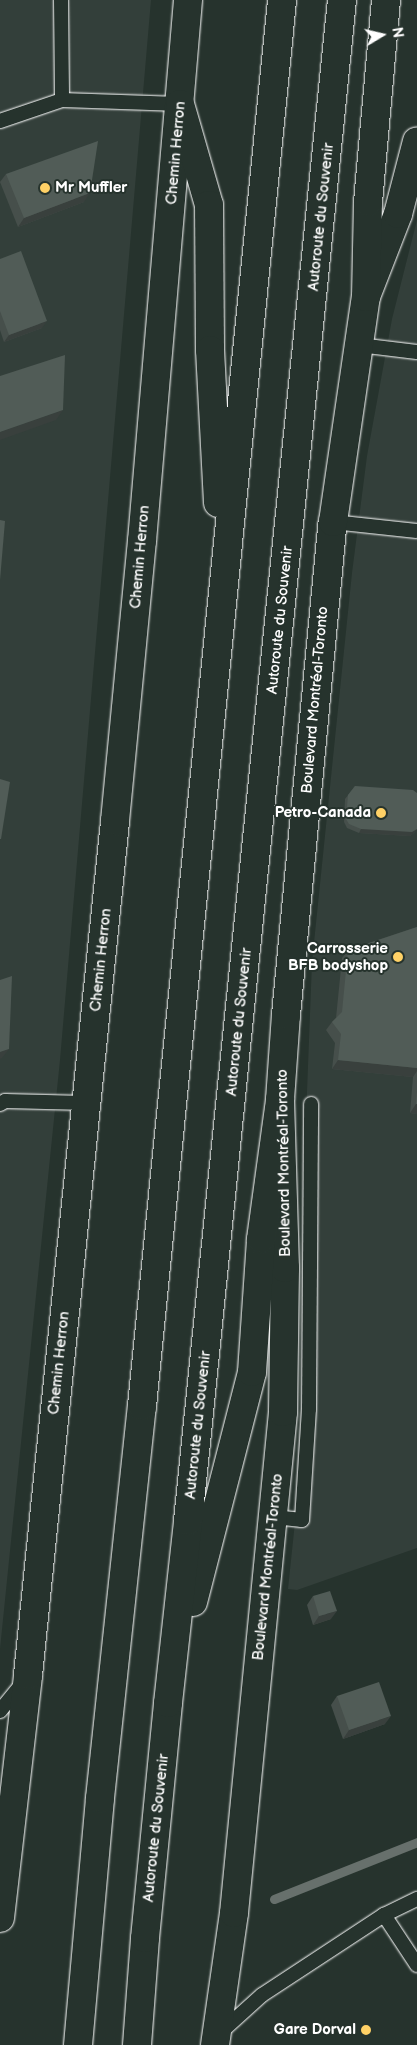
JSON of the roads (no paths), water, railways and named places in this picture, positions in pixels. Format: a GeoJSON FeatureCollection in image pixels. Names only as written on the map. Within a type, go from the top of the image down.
{"type":"FeatureCollection","features":[{"type":"Feature","properties":{"kind":"main road","name":"Chemin Herron"},"geometry":{"type":"LineString","coordinates":[[0,1918],[2,1878],[28,1675],[142,541],[188,0]]}},
{"type":"Feature","properties":{"kind":"main road"},"geometry":{"type":"LineString","coordinates":[[78,2045],[100,1798],[142,1406],[282,0]]}},
{"type":"Feature","properties":{"kind":"main road","name":"Autoroute du Souvenir"},"geometry":{"type":"LineString","coordinates":[[137,2045],[145,1938],[168,1703],[342,0]]}},
{"type":"Feature","properties":{"kind":"main road"},"geometry":{"type":"LineString","coordinates":[[366,297],[368,202],[386,0]]}},
{"type":"Feature","properties":{"kind":"main road"},"geometry":{"type":"LineString","coordinates":[[180,104],[209,205],[210,350],[222,590]]}},
{"type":"Feature","properties":{"kind":"main road","name":"Boulevard Montréal-Toronto"},"geometry":{"type":"LineString","coordinates":[[216,2041],[234,1913],[274,1517],[285,1363],[285,1241],[280,1100],[298,878],[332,522],[366,297],[398,214],[417,141]]}},
{"type":"Feature","properties":{"kind":"main road"},"geometry":{"type":"LineString","coordinates":[[168,1703],[252,1372],[261,1240],[280,1100]]}},
{"type":"Feature","properties":{"kind":"lane"},"geometry":{"type":"LineString","coordinates":[[61,0],[62,100]]}},
{"type":"Feature","properties":{"kind":"lane"},"geometry":{"type":"LineString","coordinates":[[0,121],[62,100],[180,104]]}},
{"type":"Feature","properties":{"kind":"lane"},"geometry":{"type":"LineString","coordinates":[[359,345],[417,352]]}},
{"type":"Feature","properties":{"kind":"lane"},"geometry":{"type":"LineString","coordinates":[[332,522],[417,531]]}},
{"type":"Feature","properties":{"kind":"lane"},"geometry":{"type":"LineString","coordinates":[[0,1115],[2,1102],[86,1103]]}},
{"type":"Feature","properties":{"kind":"lane"},"geometry":{"type":"LineString","coordinates":[[274,1517],[302,1520],[309,1409],[311,1104]]}},
{"type":"Feature","properties":{"kind":"lane"},"geometry":{"type":"LineString","coordinates":[[0,1711],[28,1675]]}},
{"type":"Feature","properties":{"kind":"lane"},"geometry":{"type":"LineString","coordinates":[[216,2041],[244,2009],[262,1995],[384,1915],[417,1899]]}},
{"type":"Feature","properties":{"kind":"lane"},"geometry":{"type":"LineString","coordinates":[[384,1915],[417,1965]]}},
{"type":"Feature","properties":{"kind":"waterway"},"geometry":{"type":"LineString","coordinates":[[274,1899],[417,1842]]}},
{"type":"Feature","properties":{"kind":"place","name":"Mr Muffler"},"geometry":{"type":"Point","coordinates":[45,188]}},
{"type":"Feature","properties":{"kind":"place","name":"Petro-Canada"},"geometry":{"type":"Point","coordinates":[381,813]}},
{"type":"Feature","properties":{"kind":"place","name":"Carrosserie BFB bodyshop"},"geometry":{"type":"Point","coordinates":[398,957]}},
{"type":"Feature","properties":{"kind":"place","name":"Gare Dorval"},"geometry":{"type":"Point","coordinates":[366,2030]}}]}
